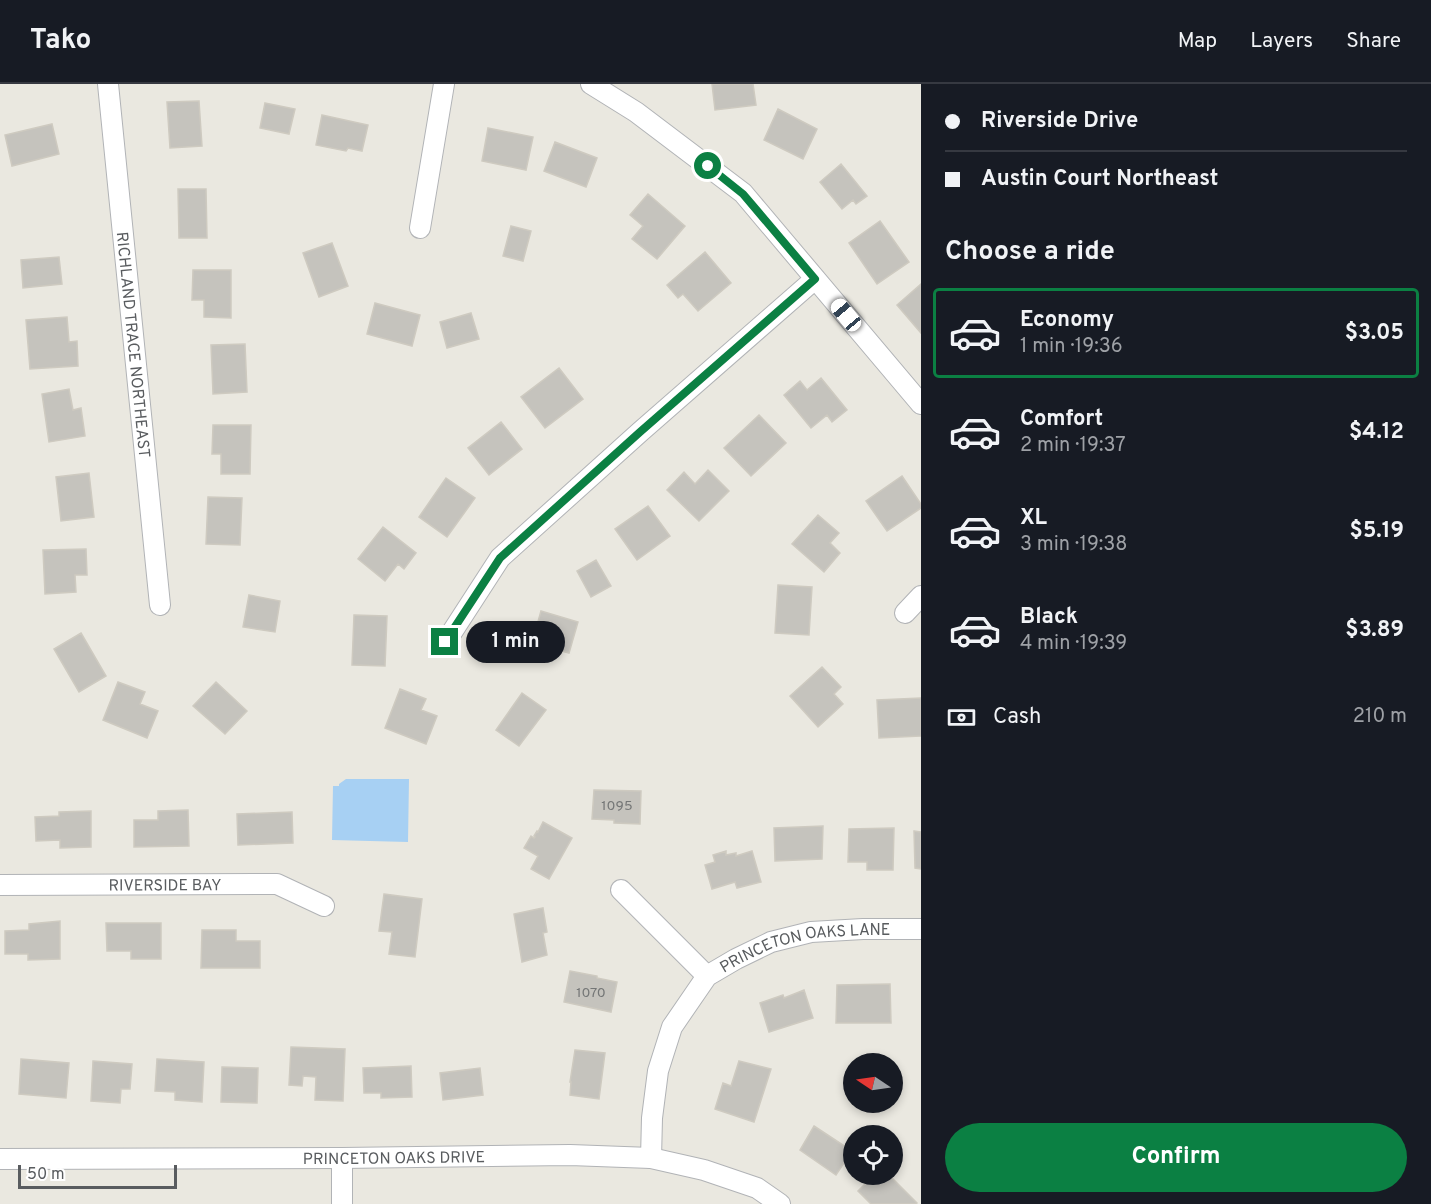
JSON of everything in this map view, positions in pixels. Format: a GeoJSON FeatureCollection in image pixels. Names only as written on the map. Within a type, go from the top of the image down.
{"type":"FeatureCollection","features":[{"type":"Feature","properties":{"kind":"street","name":"RICHLAND TRACE NORTHEAST"},"geometry":{"type":"LineString","coordinates":[[108,84],[160,605]]}},
{"type":"Feature","properties":{"kind":"street"},"geometry":{"type":"LineString","coordinates":[[420,228],[444,84]]}},
{"type":"Feature","properties":{"kind":"street"},"geometry":{"type":"LineString","coordinates":[[591,84],[636,112],[743,194],[921,404]]}},
{"type":"Feature","properties":{"kind":"street"},"geometry":{"type":"LineString","coordinates":[[445,642],[500,558],[815,279]]}},
{"type":"Feature","properties":{"kind":"street"},"geometry":{"type":"LineString","coordinates":[[905,613],[921,597]]}},
{"type":"Feature","properties":{"kind":"street","name":"RIVERSIDE BAY"},"geometry":{"type":"LineString","coordinates":[[0,885],[277,884],[324,906]]}},
{"type":"Feature","properties":{"kind":"street"},"geometry":{"type":"LineString","coordinates":[[621,890],[707,976]]}},
{"type":"Feature","properties":{"kind":"street","name":"PRINCETON OAKS LANE"},"geometry":{"type":"LineString","coordinates":[[651,1158],[652,1118],[658,1071],[672,1027],[707,976],[771,942],[811,932],[921,928]]}},
{"type":"Feature","properties":{"kind":"street","name":"PRINCETON OAKS DRIVE"},"geometry":{"type":"LineString","coordinates":[[0,1159],[570,1155],[651,1158],[704,1170],[757,1188],[780,1204]]}},
{"type":"Feature","properties":{"kind":"street"},"geometry":{"type":"LineString","coordinates":[[342,1158],[342,1204]]}},
{"type":"Feature","properties":{"kind":"water"},"geometry":{"type":"Polygon","coordinates":[[[346,779],[409,779],[408,842],[332,840],[333,786],[339,786],[346,779]]]}},
{"type":"Feature","properties":{"kind":"building"},"geometry":{"type":"Polygon","coordinates":[[[712,84],[753,84],[756,105],[715,110],[712,84]]]}},
{"type":"Feature","properties":{"kind":"building"},"geometry":{"type":"Polygon","coordinates":[[[199,101],[202,146],[170,148],[167,102],[199,101]]]}},
{"type":"Feature","properties":{"kind":"building"},"geometry":{"type":"Polygon","coordinates":[[[265,103],[295,109],[289,134],[260,128],[265,103]]]}},
{"type":"Feature","properties":{"kind":"building"},"geometry":{"type":"Polygon","coordinates":[[[778,109],[817,129],[803,159],[764,140],[778,109]]]}},
{"type":"Feature","properties":{"kind":"building"},"geometry":{"type":"Polygon","coordinates":[[[322,115],[368,125],[362,151],[348,148],[346,151],[316,145],[322,115]]]}},
{"type":"Feature","properties":{"kind":"building"},"geometry":{"type":"Polygon","coordinates":[[[52,124],[59,154],[12,166],[5,135],[52,124]]]}},
{"type":"Feature","properties":{"kind":"building"},"geometry":{"type":"Polygon","coordinates":[[[488,128],[533,137],[526,170],[482,161],[488,128]]]}},
{"type":"Feature","properties":{"kind":"building"},"geometry":{"type":"Polygon","coordinates":[[[555,142],[597,158],[586,187],[544,171],[555,142]]]}},
{"type":"Feature","properties":{"kind":"building"},"geometry":{"type":"Polygon","coordinates":[[[841,164],[867,196],[856,204],[853,200],[842,209],[820,182],[841,164]]]}},
{"type":"Feature","properties":{"kind":"building"},"geometry":{"type":"Polygon","coordinates":[[[178,189],[206,189],[207,238],[179,238],[178,189]]]}},
{"type":"Feature","properties":{"kind":"building"},"geometry":{"type":"Polygon","coordinates":[[[648,194],[685,226],[657,259],[632,239],[643,226],[630,215],[648,194]]]}},
{"type":"Feature","properties":{"kind":"building"},"geometry":{"type":"Polygon","coordinates":[[[880,221],[909,262],[877,284],[849,243],[880,221]]]}},
{"type":"Feature","properties":{"kind":"building"},"geometry":{"type":"Polygon","coordinates":[[[511,226],[531,231],[523,261],[503,256],[511,226]]]}},
{"type":"Feature","properties":{"kind":"building"},"geometry":{"type":"Polygon","coordinates":[[[332,243],[348,286],[319,297],[303,253],[332,243]]]}},
{"type":"Feature","properties":{"kind":"building"},"geometry":{"type":"Polygon","coordinates":[[[705,252],[731,283],[698,311],[683,294],[678,298],[667,285],[705,252]]]}},
{"type":"Feature","properties":{"kind":"building"},"geometry":{"type":"Polygon","coordinates":[[[59,257],[62,284],[23,288],[21,260],[59,257]]]}},
{"type":"Feature","properties":{"kind":"building"},"geometry":{"type":"Polygon","coordinates":[[[193,270],[231,270],[231,318],[204,317],[204,300],[192,300],[193,270]]]}},
{"type":"Feature","properties":{"kind":"building"},"geometry":{"type":"Polygon","coordinates":[[[921,284],[921,333],[897,305],[921,284]]]}},
{"type":"Feature","properties":{"kind":"building"},"geometry":{"type":"Polygon","coordinates":[[[375,303],[420,315],[412,346],[367,334],[375,303]]]}},
{"type":"Feature","properties":{"kind":"building"},"geometry":{"type":"Polygon","coordinates":[[[471,313],[479,339],[447,348],[440,322],[471,313]]]}},
{"type":"Feature","properties":{"kind":"building"},"geometry":{"type":"Polygon","coordinates":[[[67,317],[69,342],[77,341],[78,366],[30,369],[26,320],[67,317]]]}},
{"type":"Feature","properties":{"kind":"building"},"geometry":{"type":"Polygon","coordinates":[[[245,344],[247,392],[213,394],[211,345],[245,344]]]}},
{"type":"Feature","properties":{"kind":"building"},"geometry":{"type":"Polygon","coordinates":[[[559,368],[583,399],[545,428],[521,397],[559,368]]]}},
{"type":"Feature","properties":{"kind":"building"},"geometry":{"type":"Polygon","coordinates":[[[821,378],[847,410],[832,422],[827,415],[811,428],[784,395],[800,381],[807,390],[821,378]]]}},
{"type":"Feature","properties":{"kind":"building"},"geometry":{"type":"Polygon","coordinates":[[[69,389],[73,410],[81,408],[85,436],[49,442],[42,394],[69,389]]]}},
{"type":"Feature","properties":{"kind":"building"},"geometry":{"type":"Polygon","coordinates":[[[759,415],[786,443],[751,476],[724,448],[759,415]]]}},
{"type":"Feature","properties":{"kind":"building"},"geometry":{"type":"Polygon","coordinates":[[[501,422],[522,449],[489,475],[468,448],[501,422]]]}},
{"type":"Feature","properties":{"kind":"building"},"geometry":{"type":"Polygon","coordinates":[[[213,425],[251,425],[250,474],[221,474],[221,454],[212,454],[213,425]]]}},
{"type":"Feature","properties":{"kind":"building"},"geometry":{"type":"Polygon","coordinates":[[[708,470],[729,491],[699,521],[667,490],[684,472],[695,484],[708,470]]]}},
{"type":"Feature","properties":{"kind":"building"},"geometry":{"type":"Polygon","coordinates":[[[89,473],[94,517],[61,521],[56,477],[89,473]]]}},
{"type":"Feature","properties":{"kind":"building"},"geometry":{"type":"Polygon","coordinates":[[[902,476],[921,504],[921,508],[887,531],[866,501],[902,476]]]}},
{"type":"Feature","properties":{"kind":"building"},"geometry":{"type":"Polygon","coordinates":[[[446,478],[475,498],[447,537],[419,517],[446,478]]]}},
{"type":"Feature","properties":{"kind":"building"},"geometry":{"type":"Polygon","coordinates":[[[208,497],[242,498],[240,545],[206,544],[208,497]]]}},
{"type":"Feature","properties":{"kind":"building"},"geometry":{"type":"Polygon","coordinates":[[[648,506],[670,536],[637,560],[615,529],[648,506]]]}},
{"type":"Feature","properties":{"kind":"building"},"geometry":{"type":"Polygon","coordinates":[[[818,515],[839,533],[830,543],[840,553],[824,572],[792,544],[818,515]]]}},
{"type":"Feature","properties":{"kind":"building"},"geometry":{"type":"Polygon","coordinates":[[[383,527],[416,553],[404,569],[398,564],[385,581],[358,559],[383,527]]]}},
{"type":"Feature","properties":{"kind":"building"},"geometry":{"type":"Polygon","coordinates":[[[86,549],[87,575],[75,575],[76,592],[45,594],[43,550],[86,549]]]}},
{"type":"Feature","properties":{"kind":"building"},"geometry":{"type":"Polygon","coordinates":[[[596,560],[611,586],[591,597],[577,571],[596,560]]]}},
{"type":"Feature","properties":{"kind":"building"},"geometry":{"type":"Polygon","coordinates":[[[778,585],[812,587],[809,635],[775,633],[778,585]]]}},
{"type":"Feature","properties":{"kind":"building"},"geometry":{"type":"Polygon","coordinates":[[[249,595],[280,601],[275,632],[243,627],[249,595]]]}},
{"type":"Feature","properties":{"kind":"building"},"geometry":{"type":"Polygon","coordinates":[[[541,611],[578,622],[569,653],[532,643],[541,611]]]}},
{"type":"Feature","properties":{"kind":"building"},"geometry":{"type":"Polygon","coordinates":[[[354,615],[387,616],[385,666],[352,665],[354,615]]]}},
{"type":"Feature","properties":{"kind":"building"},"geometry":{"type":"Polygon","coordinates":[[[81,633],[106,676],[79,692],[54,649],[81,633]]]}},
{"type":"Feature","properties":{"kind":"building"},"geometry":{"type":"Polygon","coordinates":[[[822,667],[841,687],[834,694],[843,704],[818,727],[790,696],[822,667]]]}},
{"type":"Feature","properties":{"kind":"building"},"geometry":{"type":"Polygon","coordinates":[[[118,682],[145,692],[140,704],[158,711],[147,738],[103,720],[118,682]]]}},
{"type":"Feature","properties":{"kind":"building"},"geometry":{"type":"Polygon","coordinates":[[[216,682],[247,711],[225,734],[193,706],[216,682]]]}},
{"type":"Feature","properties":{"kind":"building"},"geometry":{"type":"Polygon","coordinates":[[[400,689],[426,699],[421,710],[437,716],[426,744],[385,728],[400,689]]]}},
{"type":"Feature","properties":{"kind":"building"},"geometry":{"type":"Polygon","coordinates":[[[522,693],[546,710],[519,746],[496,730],[522,693]]]}},
{"type":"Feature","properties":{"kind":"building"},"geometry":{"type":"Polygon","coordinates":[[[921,698],[921,736],[879,738],[877,700],[921,698]]]}},
{"type":"Feature","properties":{"kind":"building"},"geometry":{"type":"Polygon","coordinates":[[[594,790],[641,791],[640,824],[592,819],[594,790]]]}},
{"type":"Feature","properties":{"kind":"building"},"geometry":{"type":"Polygon","coordinates":[[[188,810],[189,846],[134,847],[134,820],[158,820],[158,811],[188,810]]]}},
{"type":"Feature","properties":{"kind":"building"},"geometry":{"type":"Polygon","coordinates":[[[91,811],[91,847],[60,848],[60,840],[36,841],[35,817],[59,816],[59,812],[91,811]]]}},
{"type":"Feature","properties":{"kind":"building"},"geometry":{"type":"Polygon","coordinates":[[[292,812],[293,843],[238,845],[237,814],[292,812]]]}},
{"type":"Feature","properties":{"kind":"building"},"geometry":{"type":"Polygon","coordinates":[[[543,822],[572,838],[549,879],[531,869],[538,856],[524,848],[531,836],[535,837],[543,822]]]}},
{"type":"Feature","properties":{"kind":"building"},"geometry":{"type":"Polygon","coordinates":[[[823,826],[822,859],[775,861],[774,828],[823,826]]]}},
{"type":"Feature","properties":{"kind":"building"},"geometry":{"type":"Polygon","coordinates":[[[894,828],[893,870],[867,870],[867,862],[848,862],[849,829],[894,828]]]}},
{"type":"Feature","properties":{"kind":"building"},"geometry":{"type":"Polygon","coordinates":[[[914,831],[921,832],[921,869],[915,868],[914,831]]]}},
{"type":"Feature","properties":{"kind":"building"},"geometry":{"type":"Polygon","coordinates":[[[726,851],[726,855],[736,853],[736,856],[752,851],[761,882],[737,888],[735,882],[712,889],[705,865],[715,862],[713,855],[726,851]]]}},
{"type":"Feature","properties":{"kind":"building"},"geometry":{"type":"Polygon","coordinates":[[[384,894],[422,899],[415,957],[389,954],[392,932],[379,931],[384,894]]]}},
{"type":"Feature","properties":{"kind":"building"},"geometry":{"type":"Polygon","coordinates":[[[543,908],[547,932],[543,933],[547,955],[522,962],[514,914],[543,908]]]}},
{"type":"Feature","properties":{"kind":"building"},"geometry":{"type":"Polygon","coordinates":[[[60,921],[60,959],[28,960],[28,954],[5,954],[5,931],[29,930],[29,924],[60,921]]]}},
{"type":"Feature","properties":{"kind":"building"},"geometry":{"type":"Polygon","coordinates":[[[106,923],[161,923],[161,959],[131,959],[131,951],[107,951],[106,923]]]}},
{"type":"Feature","properties":{"kind":"building"},"geometry":{"type":"Polygon","coordinates":[[[202,930],[236,930],[236,941],[260,941],[260,968],[201,968],[202,930]]]}},
{"type":"Feature","properties":{"kind":"building"},"geometry":{"type":"Polygon","coordinates":[[[570,971],[617,982],[611,1012],[564,1002],[570,971]]]}},
{"type":"Feature","properties":{"kind":"building"},"geometry":{"type":"Polygon","coordinates":[[[890,984],[891,1023],[836,1023],[837,985],[890,984]]]}},
{"type":"Feature","properties":{"kind":"building"},"geometry":{"type":"Polygon","coordinates":[[[804,990],[813,1018],[769,1032],[760,1003],[783,995],[784,998],[804,990]]]}},
{"type":"Feature","properties":{"kind":"building"},"geometry":{"type":"Polygon","coordinates":[[[291,1047],[345,1049],[343,1101],[315,1100],[316,1077],[303,1076],[302,1086],[289,1085],[291,1047]]]}},
{"type":"Feature","properties":{"kind":"building"},"geometry":{"type":"Polygon","coordinates":[[[575,1050],[605,1053],[599,1099],[570,1095],[575,1050]]]}},
{"type":"Feature","properties":{"kind":"building"},"geometry":{"type":"Polygon","coordinates":[[[21,1059],[69,1063],[66,1098],[19,1094],[21,1059]]]}},
{"type":"Feature","properties":{"kind":"building"},"geometry":{"type":"Polygon","coordinates":[[[157,1059],[204,1062],[202,1102],[175,1100],[175,1092],[155,1091],[157,1059]]]}},
{"type":"Feature","properties":{"kind":"building"},"geometry":{"type":"Polygon","coordinates":[[[93,1061],[132,1064],[130,1089],[121,1089],[120,1103],[91,1101],[93,1061]]]}},
{"type":"Feature","properties":{"kind":"building"},"geometry":{"type":"Polygon","coordinates":[[[739,1061],[771,1069],[754,1122],[715,1109],[723,1083],[731,1086],[739,1061]]]}},
{"type":"Feature","properties":{"kind":"building"},"geometry":{"type":"Polygon","coordinates":[[[411,1066],[412,1097],[381,1098],[381,1093],[364,1093],[363,1068],[411,1066]]]}},
{"type":"Feature","properties":{"kind":"building"},"geometry":{"type":"Polygon","coordinates":[[[222,1067],[258,1068],[257,1103],[221,1102],[222,1067]]]}},
{"type":"Feature","properties":{"kind":"building"},"geometry":{"type":"Polygon","coordinates":[[[480,1068],[483,1095],[443,1100],[440,1073],[480,1068]]]}},
{"type":"Feature","properties":{"kind":"building"},"geometry":{"type":"Polygon","coordinates":[[[814,1126],[843,1145],[843,1164],[836,1175],[800,1150],[814,1126]]]}},
{"type":"Feature","properties":{"kind":"building"},"geometry":{"type":"Polygon","coordinates":[[[864,1185],[899,1185],[917,1203],[871,1204],[858,1191],[864,1185]]]}},
{"type":"Feature","properties":{"kind":"route"},"geometry":{"type":"LineString","coordinates":[[445,642],[500,558],[815,279],[743,194],[708,166]]}}]}
